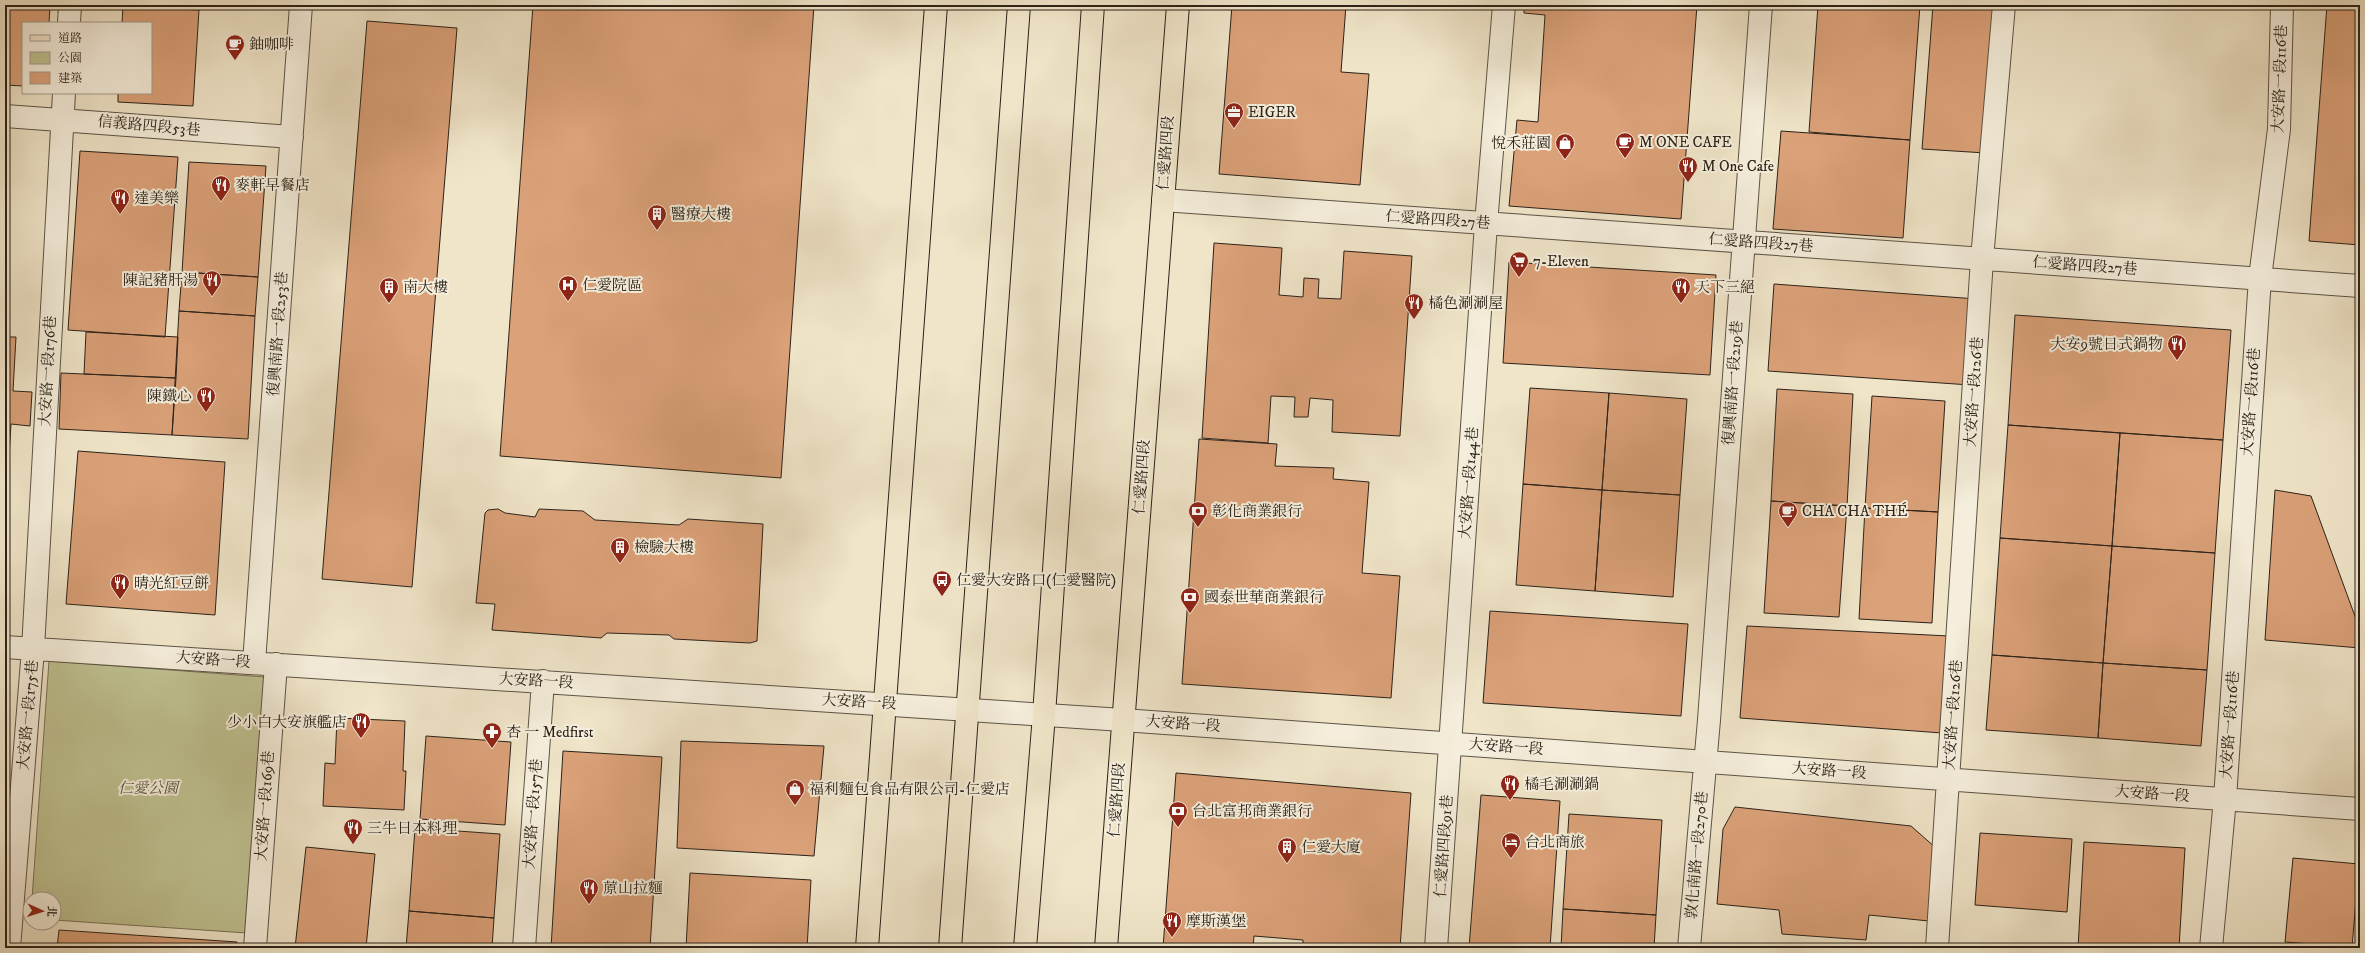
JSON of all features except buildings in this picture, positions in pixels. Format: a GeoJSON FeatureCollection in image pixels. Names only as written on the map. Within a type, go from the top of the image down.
{"type":"FeatureCollection","features":[{"type":"Feature","properties":{"kind":"main road"},"geometry":{"type":"LineString","coordinates":[[867,948],[936,5]]}},
{"type":"Feature","properties":{"kind":"main road"},"geometry":{"type":"LineString","coordinates":[[950,948],[1019,5]]}},
{"type":"Feature","properties":{"kind":"main road"},"geometry":{"type":"LineString","coordinates":[[1024,948],[1044,715],[1093,5]]}},
{"type":"Feature","properties":{"kind":"main road","name":"仁愛路四段"},"geometry":{"type":"LineString","coordinates":[[1106,948],[1178,5]]}},
{"type":"Feature","properties":{"kind":"street"},"geometry":{"type":"LineString","coordinates":[[69,22],[70,5]]}},
{"type":"Feature","properties":{"kind":"street","name":"復興南路一段253巷"},"geometry":{"type":"LineString","coordinates":[[254,663],[301,5]]}},
{"type":"Feature","properties":{"kind":"street","name":"大安路一段144巷"},"geometry":{"type":"LineString","coordinates":[[1451,743],[1486,224],[1504,5]]}},
{"type":"Feature","properties":{"kind":"street","name":"復興南路一段219巷"},"geometry":{"type":"LineString","coordinates":[[1705,762],[1761,5]]}},
{"type":"Feature","properties":{"kind":"street","name":"大安路一段126巷"},"geometry":{"type":"LineString","coordinates":[[1937,948],[1982,259],[2004,5]]}},
{"type":"Feature","properties":{"kind":"street","name":"大安路一段116巷"},"geometry":{"type":"LineString","coordinates":[[2211,948],[2225,799],[2260,278],[2279,129],[2282,5]]}},
{"type":"Feature","properties":{"kind":"street","name":"大安路一段176巷"},"geometry":{"type":"LineString","coordinates":[[33,649],[64,94]]}},
{"type":"Feature","properties":{"kind":"street","name":"信義路四段53巷"},"geometry":{"type":"LineString","coordinates":[[5,116],[62,118],[292,137]]}},
{"type":"Feature","properties":{"kind":"street","name":"仁愛路四段27巷"},"geometry":{"type":"LineString","coordinates":[[1163,200],[2360,286]]}},
{"type":"Feature","properties":{"kind":"street","name":"大安路一段"},"geometry":{"type":"LineString","coordinates":[[5,647],[968,709],[2360,809]]}},
{"type":"Feature","properties":{"kind":"street","name":"大安路一段175巷"},"geometry":{"type":"LineString","coordinates":[[9,948],[33,649]]}},
{"type":"Feature","properties":{"kind":"street","name":"大安路一段169巷"},"geometry":{"type":"LineString","coordinates":[[255,948],[276,664]]}},
{"type":"Feature","properties":{"kind":"street","name":"大安路一段157巷"},"geometry":{"type":"LineString","coordinates":[[524,948],[543,681]]}},
{"type":"Feature","properties":{"kind":"street","name":"仁愛路四段91巷"},"geometry":{"type":"LineString","coordinates":[[1436,948],[1451,743]]}},
{"type":"Feature","properties":{"kind":"street","name":"敦化南路一段270巷"},"geometry":{"type":"LineString","coordinates":[[1689,948],[1705,762]]}},
{"type":"Feature","properties":{"kind":"green space","name":"仁愛公園"},"geometry":{"type":"Polygon","coordinates":[[[49,661],[265,677],[247,933],[62,921],[62,891],[33,891],[49,661]]]}},
{"type":"Feature","properties":{"kind":"place","name":"鈾咖啡"},"geometry":{"type":"Point","coordinates":[235,61]}},
{"type":"Feature","properties":{"kind":"place","name":"EIGER"},"geometry":{"type":"Point","coordinates":[1234,129]}},
{"type":"Feature","properties":{"kind":"place","name":"M ONE CAFE"},"geometry":{"type":"Point","coordinates":[1625,159]}},
{"type":"Feature","properties":{"kind":"place","name":"悅禾莊園"},"geometry":{"type":"Point","coordinates":[1565,160]}},
{"type":"Feature","properties":{"kind":"place","name":"M One Cafe"},"geometry":{"type":"Point","coordinates":[1688,183]}},
{"type":"Feature","properties":{"kind":"place","name":"麥軒早餐店"},"geometry":{"type":"Point","coordinates":[221,202]}},
{"type":"Feature","properties":{"kind":"place","name":"達美樂"},"geometry":{"type":"Point","coordinates":[120,215]}},
{"type":"Feature","properties":{"kind":"place","name":"醫療大樓"},"geometry":{"type":"Point","coordinates":[657,231]}},
{"type":"Feature","properties":{"kind":"place","name":"7-Eleven"},"geometry":{"type":"Point","coordinates":[1519,278]}},
{"type":"Feature","properties":{"kind":"place","name":"陳記豬肝湯"},"geometry":{"type":"Point","coordinates":[212,297]}},
{"type":"Feature","properties":{"kind":"place","name":"仁愛院區"},"geometry":{"type":"Point","coordinates":[568,302]}},
{"type":"Feature","properties":{"kind":"place","name":"南大樓"},"geometry":{"type":"Point","coordinates":[389,304]}},
{"type":"Feature","properties":{"kind":"place","name":"天下三絕"},"geometry":{"type":"Point","coordinates":[1681,304]}},
{"type":"Feature","properties":{"kind":"place","name":"橘色涮涮屋"},"geometry":{"type":"Point","coordinates":[1414,320]}},
{"type":"Feature","properties":{"kind":"place","name":"大安9號日式鍋物"},"geometry":{"type":"Point","coordinates":[2177,361]}},
{"type":"Feature","properties":{"kind":"place","name":"陳鐵心"},"geometry":{"type":"Point","coordinates":[206,413]}},
{"type":"Feature","properties":{"kind":"place","name":"彰化商業銀行"},"geometry":{"type":"Point","coordinates":[1198,528]}},
{"type":"Feature","properties":{"kind":"place","name":"CHA CHA THÉ"},"geometry":{"type":"Point","coordinates":[1788,528]}},
{"type":"Feature","properties":{"kind":"place","name":"檢驗大樓"},"geometry":{"type":"Point","coordinates":[620,564]}},
{"type":"Feature","properties":{"kind":"place","name":"仁愛大安路口(仁愛醫院)"},"geometry":{"type":"Point","coordinates":[942,597]}},
{"type":"Feature","properties":{"kind":"place","name":"晴光紅豆餅"},"geometry":{"type":"Point","coordinates":[120,600]}},
{"type":"Feature","properties":{"kind":"place","name":"國泰世華商業銀行"},"geometry":{"type":"Point","coordinates":[1190,614]}},
{"type":"Feature","properties":{"kind":"place","name":"少小白大安旗艦店"},"geometry":{"type":"Point","coordinates":[361,739]}},
{"type":"Feature","properties":{"kind":"place","name":"杏 一 Medfirst"},"geometry":{"type":"Point","coordinates":[492,749]}},
{"type":"Feature","properties":{"kind":"place","name":"橘毛涮涮鍋"},"geometry":{"type":"Point","coordinates":[1510,801]}},
{"type":"Feature","properties":{"kind":"place","name":"福利麵包食品有限公司-仁愛店"},"geometry":{"type":"Point","coordinates":[795,806]}},
{"type":"Feature","properties":{"kind":"place","name":"台北富邦商業銀行"},"geometry":{"type":"Point","coordinates":[1178,828]}},
{"type":"Feature","properties":{"kind":"place","name":"三牛日本料理"},"geometry":{"type":"Point","coordinates":[353,845]}},
{"type":"Feature","properties":{"kind":"place","name":"台北商旅"},"geometry":{"type":"Point","coordinates":[1511,859]}},
{"type":"Feature","properties":{"kind":"place","name":"仁愛大廈"},"geometry":{"type":"Point","coordinates":[1287,864]}},
{"type":"Feature","properties":{"kind":"place","name":"蒝山拉麵"},"geometry":{"type":"Point","coordinates":[589,905]}},
{"type":"Feature","properties":{"kind":"place","name":"摩斯漢堡"},"geometry":{"type":"Point","coordinates":[1172,938]}}]}
